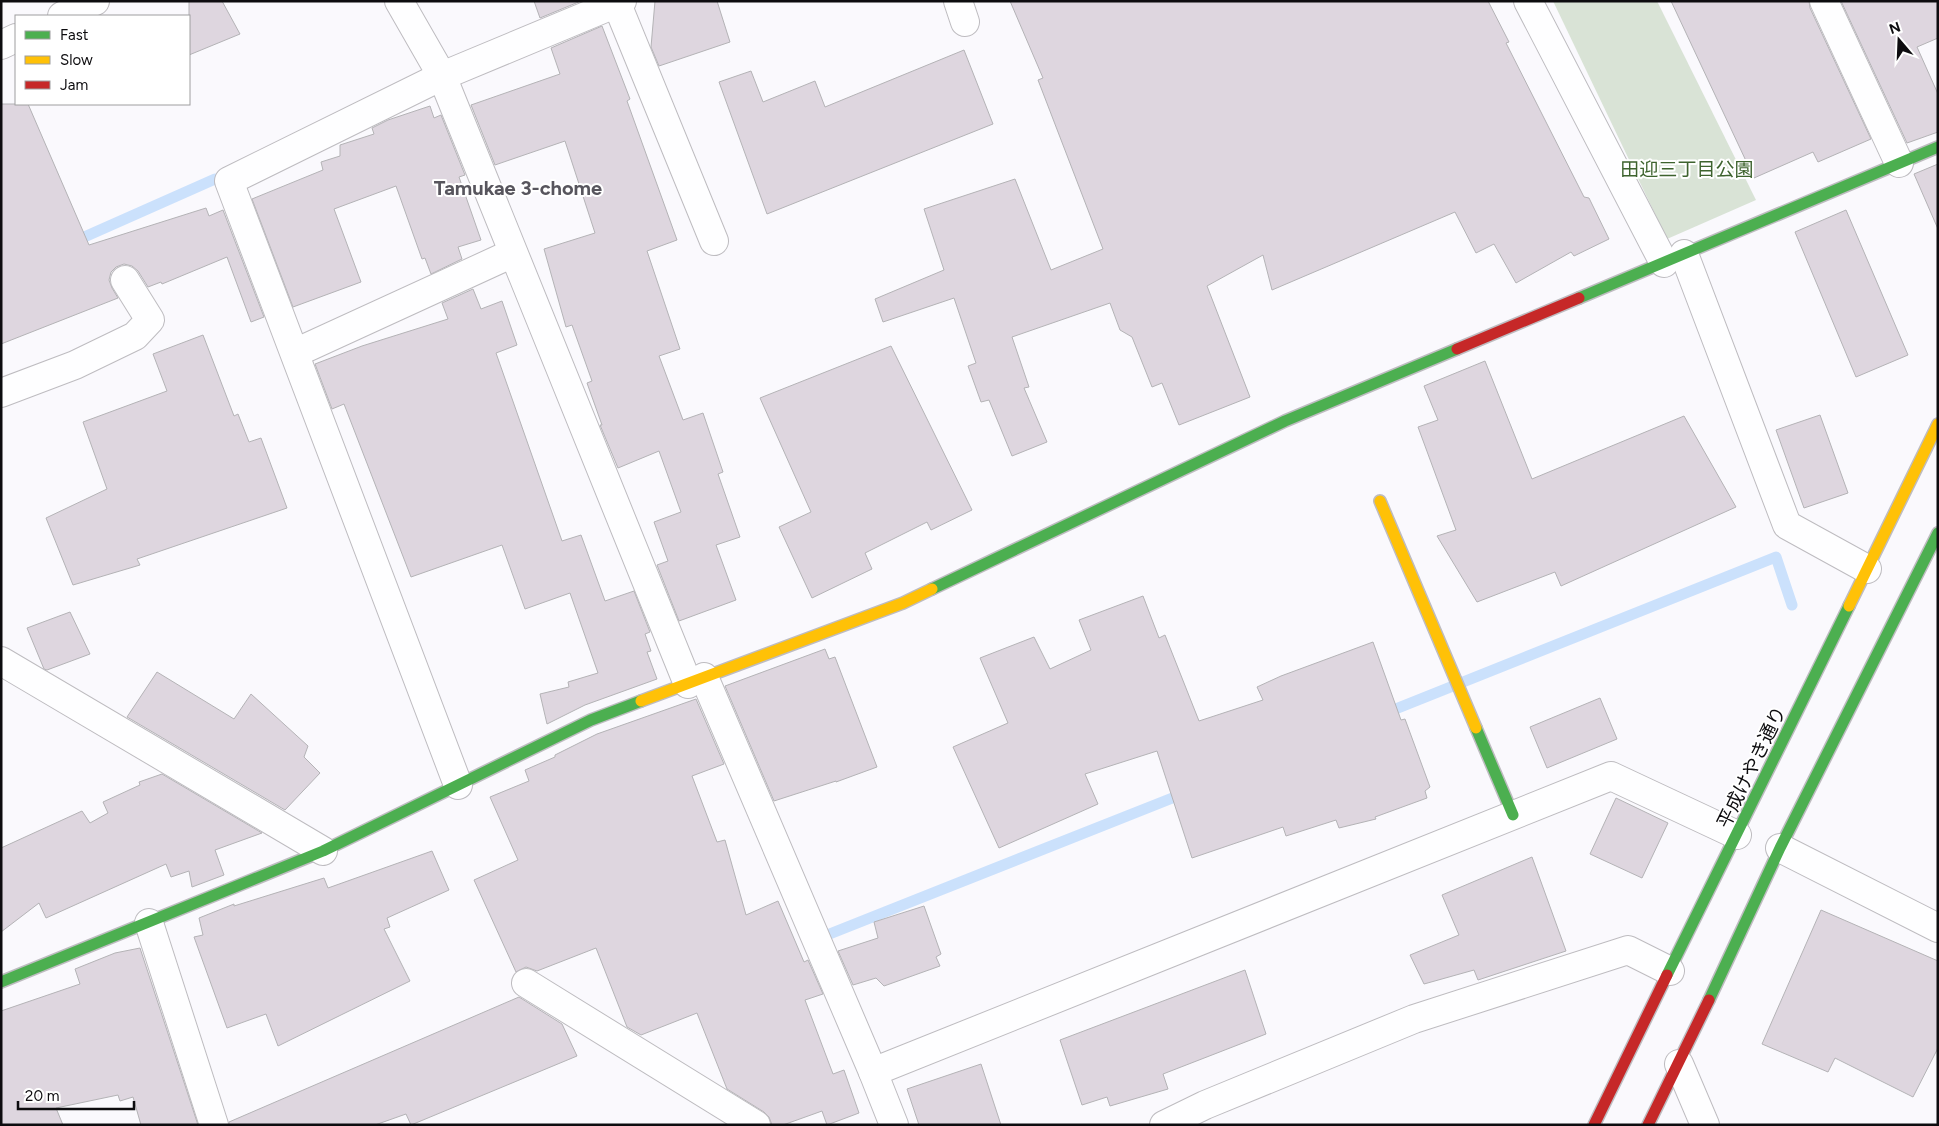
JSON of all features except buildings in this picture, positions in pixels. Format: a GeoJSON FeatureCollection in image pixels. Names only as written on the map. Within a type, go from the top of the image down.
{"type":"FeatureCollection","features":[{"type":"Feature","properties":{"kind":"street"},"geometry":{"type":"LineString","coordinates":[[64,15],[95,1]]}},
{"type":"Feature","properties":{"kind":"street"},"geometry":{"type":"LineString","coordinates":[[399,1],[442,76],[514,253],[696,680],[873,1072],[894,1125]]}},
{"type":"Feature","properties":{"kind":"street"},"geometry":{"type":"LineString","coordinates":[[1528,1],[1674,259],[1787,524],[1867,568]]}},
{"type":"Feature","properties":{"kind":"street"},"geometry":{"type":"LineString","coordinates":[[1824,1],[1899,163]]}},
{"type":"Feature","properties":{"kind":"street"},"geometry":{"type":"LineString","coordinates":[[458,784],[229,181],[442,76],[620,2],[714,241]]}},
{"type":"Feature","properties":{"kind":"street"},"geometry":{"type":"LineString","coordinates":[[1,45],[15,38]]}},
{"type":"Feature","properties":{"kind":"street"},"geometry":{"type":"LineString","coordinates":[[1,982],[323,851],[591,720],[903,603],[1285,420],[1674,259],[1938,147]]}},
{"type":"Feature","properties":{"kind":"street"},"geometry":{"type":"LineString","coordinates":[[295,354],[514,253]]}},
{"type":"Feature","properties":{"kind":"street"},"geometry":{"type":"LineString","coordinates":[[1,393],[75,365],[135,336],[150,320],[125,280]]}},
{"type":"Feature","properties":{"kind":"street","name":"平成けやき通り"},"geometry":{"type":"LineString","coordinates":[[1594,1125],[1938,424]]}},
{"type":"Feature","properties":{"kind":"street"},"geometry":{"type":"LineString","coordinates":[[1380,501],[1513,815]]}},
{"type":"Feature","properties":{"kind":"street"},"geometry":{"type":"LineString","coordinates":[[1648,1125],[1679,1064],[1780,848],[1938,533]]}},
{"type":"Feature","properties":{"kind":"street"},"geometry":{"type":"LineString","coordinates":[[1,661],[323,851]]}},
{"type":"Feature","properties":{"kind":"street"},"geometry":{"type":"LineString","coordinates":[[873,1072],[1611,776],[1737,835]]}},
{"type":"Feature","properties":{"kind":"street"},"geometry":{"type":"LineString","coordinates":[[1780,848],[1938,928]]}},
{"type":"Feature","properties":{"kind":"street"},"geometry":{"type":"LineString","coordinates":[[149,923],[214,1125]]}},
{"type":"Feature","properties":{"kind":"street"},"geometry":{"type":"LineString","coordinates":[[1164,1125],[1205,1105],[1414,1019],[1628,950],[1670,971]]}},
{"type":"Feature","properties":{"kind":"street"},"geometry":{"type":"LineString","coordinates":[[526,983],[756,1125]]}},
{"type":"Feature","properties":{"kind":"street"},"geometry":{"type":"LineString","coordinates":[[1679,1064],[1705,1125]]}},
{"type":"Feature","properties":{"kind":"green space","name":"田迎三丁目公園"},"geometry":{"type":"Polygon","coordinates":[[[1553,1],[1657,1],[1756,200],[1667,239],[1553,1]]]}},
{"type":"Feature","properties":{"kind":"waterway"},"geometry":{"type":"LineString","coordinates":[[73,242],[215,179]]}},
{"type":"Feature","properties":{"kind":"waterway"},"geometry":{"type":"LineString","coordinates":[[1383,714],[1776,557],[1792,605]]}},
{"type":"Feature","properties":{"kind":"waterway"},"geometry":{"type":"LineString","coordinates":[[822,937],[1185,793]]}},
{"type":"Feature","properties":{"kind":"traffic: fast"},"geometry":{"type":"LineString","coordinates":[[1579,298],[1938,147]]}},
{"type":"Feature","properties":{"kind":"traffic: fast"},"geometry":{"type":"LineString","coordinates":[[932,589],[1285,421],[1457,349]]}},
{"type":"Feature","properties":{"kind":"traffic: fast"},"geometry":{"type":"LineString","coordinates":[[1709,1000],[1780,848],[1938,533]]}},
{"type":"Feature","properties":{"kind":"traffic: fast"},"geometry":{"type":"LineString","coordinates":[[1667,975],[1849,606]]}},
{"type":"Feature","properties":{"kind":"traffic: fast"},"geometry":{"type":"LineString","coordinates":[[1,982],[323,851],[591,720],[641,701]]}},
{"type":"Feature","properties":{"kind":"traffic: fast"},"geometry":{"type":"LineString","coordinates":[[1476,728],[1513,815]]}},
{"type":"Feature","properties":{"kind":"traffic: slow"},"geometry":{"type":"LineString","coordinates":[[1849,606],[1938,424]]}},
{"type":"Feature","properties":{"kind":"traffic: slow"},"geometry":{"type":"LineString","coordinates":[[1380,501],[1476,728]]}},
{"type":"Feature","properties":{"kind":"traffic: slow"},"geometry":{"type":"LineString","coordinates":[[641,701],[903,603],[932,589]]}},
{"type":"Feature","properties":{"kind":"traffic: jam"},"geometry":{"type":"LineString","coordinates":[[1457,349],[1579,298]]}},
{"type":"Feature","properties":{"kind":"traffic: jam"},"geometry":{"type":"LineString","coordinates":[[1594,1125],[1667,975]]}},
{"type":"Feature","properties":{"kind":"traffic: jam"},"geometry":{"type":"LineString","coordinates":[[1648,1125],[1709,1000]]}},
{"type":"Feature","properties":{"kind":"district","name":"Tamukae 3-chome"},"geometry":{"type":"Point","coordinates":[518,188]}}]}
